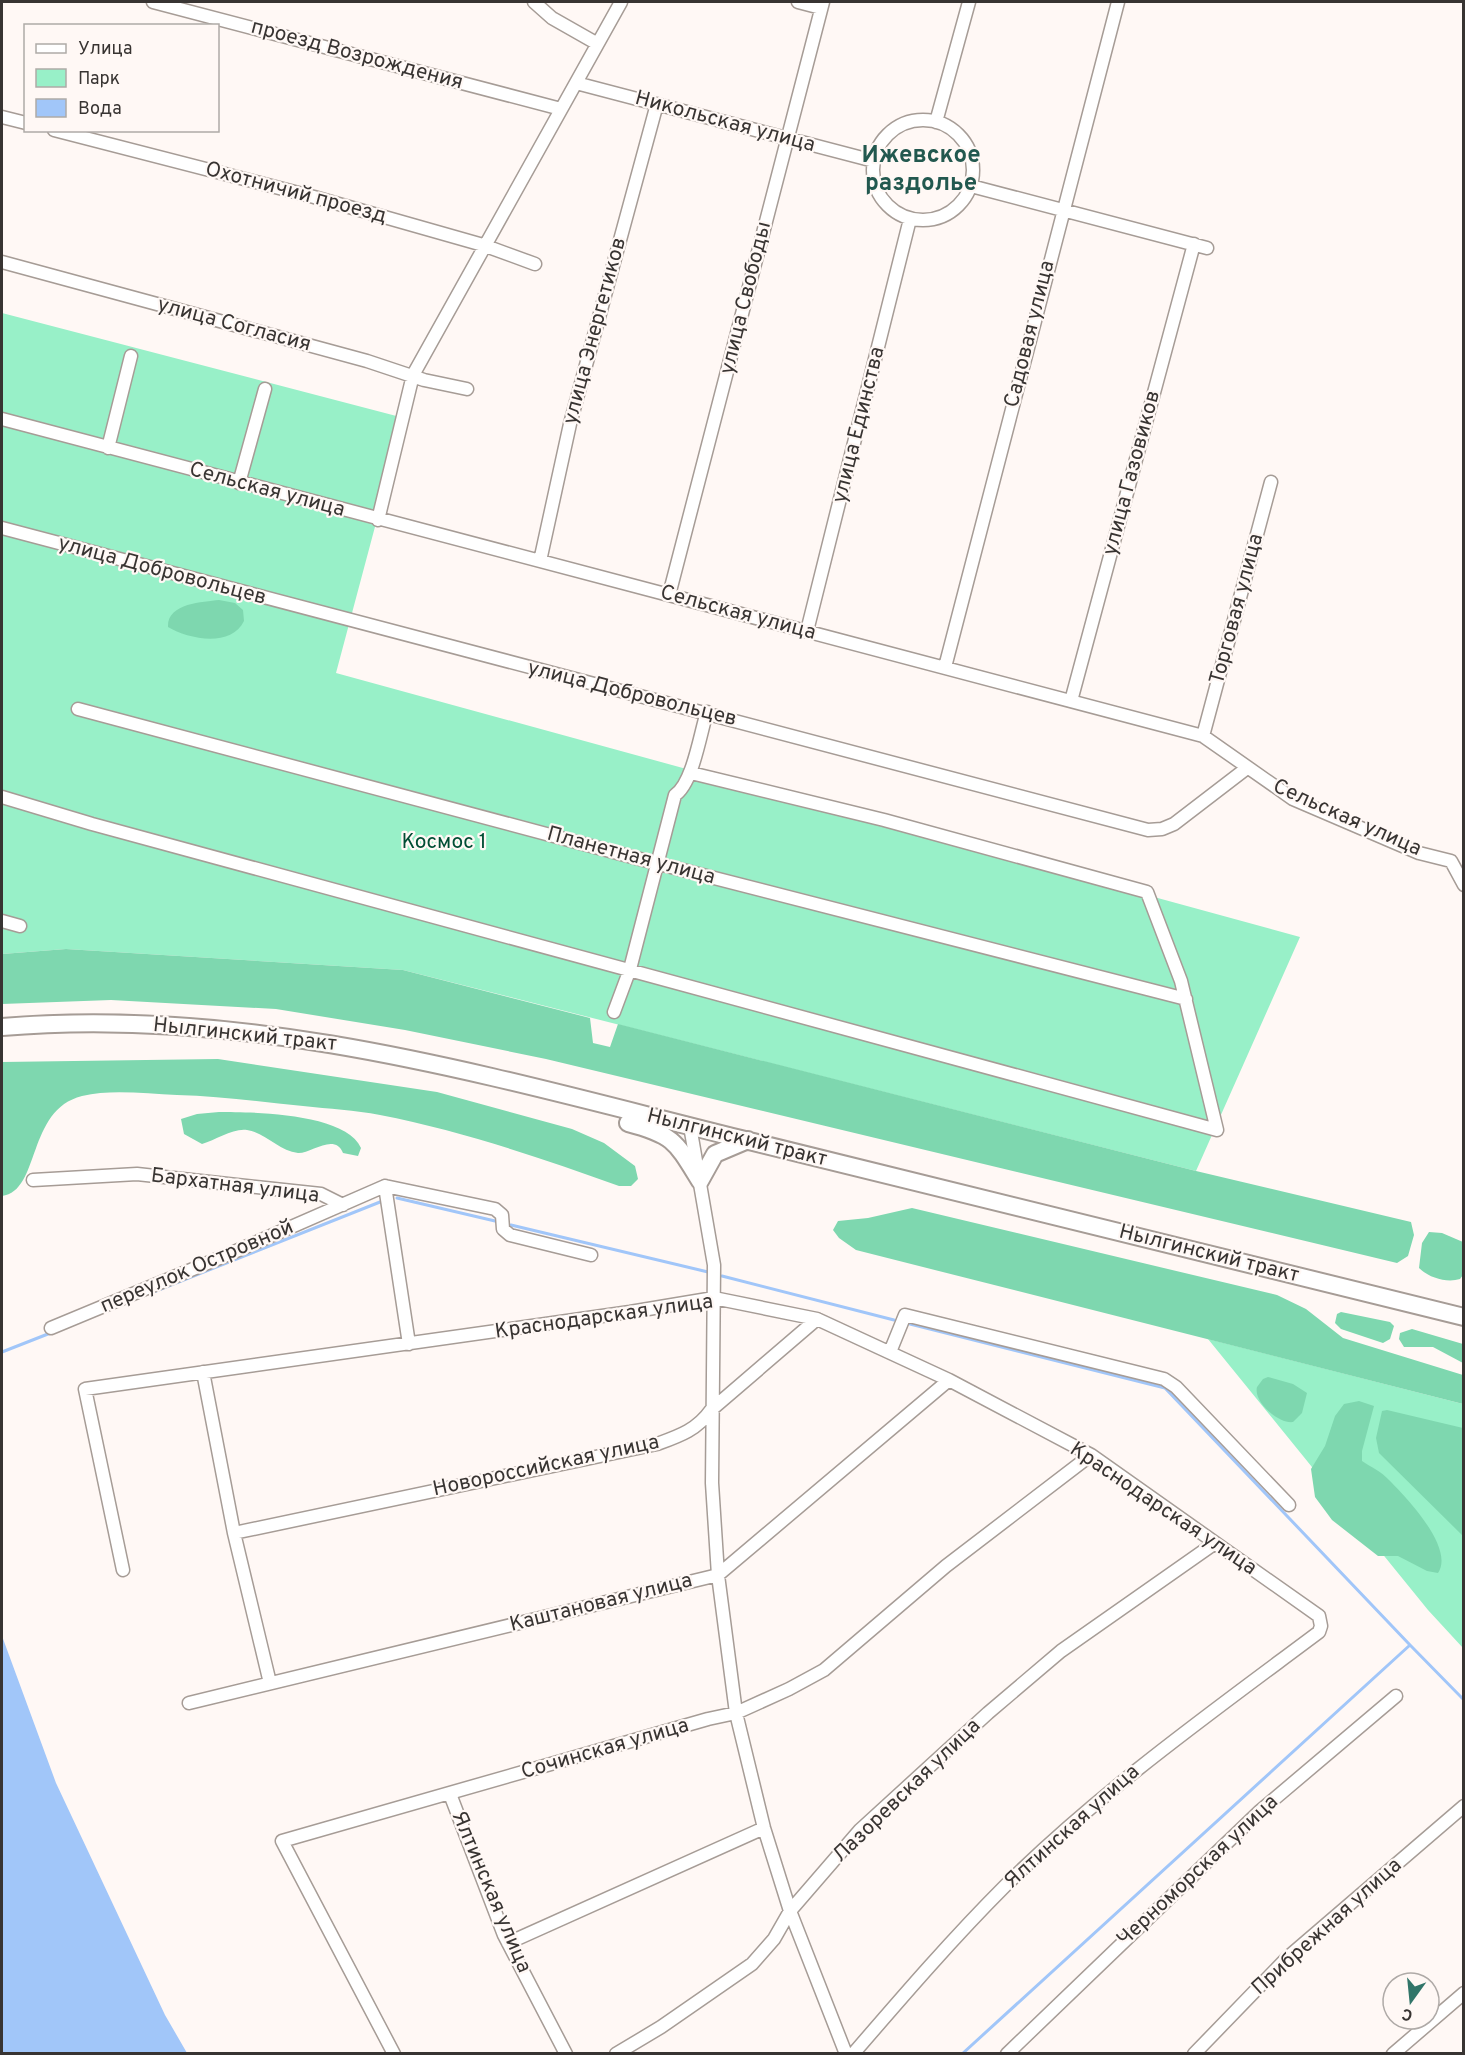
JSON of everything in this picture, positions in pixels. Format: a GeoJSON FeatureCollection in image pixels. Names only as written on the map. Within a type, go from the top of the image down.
{"type":"FeatureCollection","features":[{"type":"Feature","properties":{"kind":"main road","name":"Нылгинский тракт"},"geometry":{"type":"LineString","coordinates":[[2,1027],[45,1024],[143,1024],[249,1031],[330,1043],[449,1067],[1464,1317]]}},
{"type":"Feature","properties":{"kind":"main road"},"geometry":{"type":"LineString","coordinates":[[449,1067],[477,1083],[658,1131],[679,1147],[700,1181],[715,1154],[748,1140]]}},
{"type":"Feature","properties":{"kind":"street","name":"проезд Возрождения"},"geometry":{"type":"LineString","coordinates":[[153,2],[561,109]]}},
{"type":"Feature","properties":{"kind":"street"},"geometry":{"type":"LineString","coordinates":[[534,2],[552,18],[596,43]]}},
{"type":"Feature","properties":{"kind":"street"},"geometry":{"type":"LineString","coordinates":[[378,520],[413,375],[483,244],[621,2]]}},
{"type":"Feature","properties":{"kind":"street"},"geometry":{"type":"LineString","coordinates":[[798,2],[822,5]]}},
{"type":"Feature","properties":{"kind":"street"},"geometry":{"type":"LineString","coordinates":[[936,122],[969,2]]}},
{"type":"Feature","properties":{"kind":"street","name":"Садовая улица"},"geometry":{"type":"LineString","coordinates":[[945,667],[1062,210],[1118,2]]}},
{"type":"Feature","properties":{"kind":"street","name":"улица Свободы"},"geometry":{"type":"LineString","coordinates":[[669,595],[822,5]]}},
{"type":"Feature","properties":{"kind":"street","name":"Никольская улица"},"geometry":{"type":"LineString","coordinates":[[576,83],[874,161]]}},
{"type":"Feature","properties":{"kind":"street","name":"улица Энергетиков"},"geometry":{"type":"LineString","coordinates":[[540,561],[570,424],[657,104]]}},
{"type":"Feature","properties":{"kind":"street"},"geometry":{"type":"LineString","coordinates":[[2,117],[24,122]]}},
{"type":"Feature","properties":{"kind":"street"},"geometry":{"type":"LineString","coordinates":[[912,122],[936,122],[951,129],[963,140],[972,162],[971,186],[964,200],[947,214],[925,220],[910,219],[897,213],[885,203],[877,190],[874,161],[880,146],[890,133],[912,122]]}},
{"type":"Feature","properties":{"kind":"street","name":"Охотничий проезд"},"geometry":{"type":"LineString","coordinates":[[62,132],[314,197],[483,244],[535,264]]}},
{"type":"Feature","properties":{"kind":"street"},"geometry":{"type":"LineString","coordinates":[[971,186],[1207,248]]}},
{"type":"Feature","properties":{"kind":"street","name":"улица Единства"},"geometry":{"type":"LineString","coordinates":[[807,631],[910,219]]}},
{"type":"Feature","properties":{"kind":"street","name":"улица Газовиков"},"geometry":{"type":"LineString","coordinates":[[1071,701],[1194,244]]}},
{"type":"Feature","properties":{"kind":"street","name":"улица Согласия"},"geometry":{"type":"LineString","coordinates":[[2,262],[467,389]]}},
{"type":"Feature","properties":{"kind":"street"},"geometry":{"type":"LineString","coordinates":[[108,448],[131,356]]}},
{"type":"Feature","properties":{"kind":"street"},"geometry":{"type":"LineString","coordinates":[[238,483],[265,389]]}},
{"type":"Feature","properties":{"kind":"street","name":"Сельская улица"},"geometry":{"type":"LineString","coordinates":[[2,419],[1203,736],[1293,799],[1419,853],[1451,861],[1464,885]]}},
{"type":"Feature","properties":{"kind":"street","name":"Торговая улица"},"geometry":{"type":"LineString","coordinates":[[1203,736],[1271,482]]}},
{"type":"Feature","properties":{"kind":"street","name":"улица Добровольцев"},"geometry":{"type":"LineString","coordinates":[[2,528],[1148,830],[1162,829],[1174,824],[1247,768]]}},
{"type":"Feature","properties":{"kind":"street","name":"Планетная улица"},"geometry":{"type":"LineString","coordinates":[[78,709],[656,863],[1186,999]]}},
{"type":"Feature","properties":{"kind":"street"},"geometry":{"type":"LineString","coordinates":[[614,1012],[630,969],[675,795],[685,786],[691,773],[707,712]]}},
{"type":"Feature","properties":{"kind":"street"},"geometry":{"type":"LineString","coordinates":[[2,797],[103,827],[1217,1130],[1186,999],[1146,892],[884,820],[691,773]]}},
{"type":"Feature","properties":{"kind":"street"},"geometry":{"type":"LineString","coordinates":[[2,921],[20,926]]}},
{"type":"Feature","properties":{"kind":"street"},"geometry":{"type":"LineString","coordinates":[[690,1126],[714,1265],[712,1483],[718,1575],[736,1713],[764,1828],[790,1911],[846,2054]]}},
{"type":"Feature","properties":{"kind":"street","name":"Бархатная улица"},"geometry":{"type":"LineString","coordinates":[[33,1180],[137,1174],[321,1194],[343,1205],[385,1186]]}},
{"type":"Feature","properties":{"kind":"street"},"geometry":{"type":"LineString","coordinates":[[409,1344],[385,1186],[495,1209],[501,1215],[503,1229],[510,1235],[591,1255]]}},
{"type":"Feature","properties":{"kind":"street","name":"переулок Островной"},"geometry":{"type":"LineString","coordinates":[[51,1328],[343,1205]]}},
{"type":"Feature","properties":{"kind":"street","name":"Краснодарская улица"},"geometry":{"type":"LineString","coordinates":[[123,1570],[85,1389],[409,1344],[714,1298],[817,1319],[950,1380],[1090,1455],[1319,1616],[1321,1626],[1319,1632]]}},
{"type":"Feature","properties":{"kind":"street"},"geometry":{"type":"LineString","coordinates":[[890,1352],[905,1315],[1164,1379],[1176,1387],[1289,1505]]}},
{"type":"Feature","properties":{"kind":"street","name":"Новороссийская улица"},"geometry":{"type":"LineString","coordinates":[[234,1533],[657,1443],[701,1424],[711,1410],[817,1319]]}},
{"type":"Feature","properties":{"kind":"street"},"geometry":{"type":"LineString","coordinates":[[203,1372],[234,1533],[270,1683]]}},
{"type":"Feature","properties":{"kind":"street","name":"Каштановая улица"},"geometry":{"type":"LineString","coordinates":[[189,1703],[718,1575],[950,1380]]}},
{"type":"Feature","properties":{"kind":"street","name":"Сочинская улица"},"geometry":{"type":"LineString","coordinates":[[394,2054],[282,1841],[708,1719],[736,1713],[789,1689],[824,1670],[946,1566],[1090,1455]]}},
{"type":"Feature","properties":{"kind":"street","name":"Лазоревская улица"},"geometry":{"type":"LineString","coordinates":[[616,2054],[661,2027],[745,1969],[774,1939],[790,1911],[860,1830],[988,1713],[1061,1651],[1215,1543]]}},
{"type":"Feature","properties":{"kind":"street","name":"Ялтинская улица"},"geometry":{"type":"LineString","coordinates":[[854,2054],[925,1969],[1007,1884],[1138,1768],[1319,1632]]}},
{"type":"Feature","properties":{"kind":"street","name":"Черноморская улица"},"geometry":{"type":"LineString","coordinates":[[1007,2054],[1260,1811],[1396,1696]]}},
{"type":"Feature","properties":{"kind":"street","name":"Ялтинская улица"},"geometry":{"type":"LineString","coordinates":[[450,1794],[508,1943],[566,2054]]}},
{"type":"Feature","properties":{"kind":"street","name":"Прибрежная улица"},"geometry":{"type":"LineString","coordinates":[[1194,2054],[1287,1958],[1464,1806]]}},
{"type":"Feature","properties":{"kind":"street"},"geometry":{"type":"LineString","coordinates":[[508,1943],[764,1828]]}},
{"type":"Feature","properties":{"kind":"street"},"geometry":{"type":"LineString","coordinates":[[1393,2054],[1464,1993]]}},
{"type":"Feature","properties":{"kind":"green space","name":"Космос 1"},"geometry":{"type":"Polygon","coordinates":[[[2,313],[404,418],[336,673],[1300,937],[1196,1171],[403,970],[66,949],[2,954],[2,313]]]}},
{"type":"Feature","properties":{"kind":"green space"},"geometry":{"type":"Polygon","coordinates":[[[219,600],[235,603],[243,610],[244,621],[238,630],[229,635],[209,639],[186,635],[168,627],[169,619],[179,608],[219,600]]]}},
{"type":"Feature","properties":{"kind":"green space"},"geometry":{"type":"Polygon","coordinates":[[[66,949],[403,970],[590,1018],[593,1043],[610,1047],[618,1024],[1196,1171],[1411,1222],[1414,1235],[1408,1256],[1397,1263],[546,1059],[405,1030],[276,1009],[111,1000],[2,1004],[2,954],[66,949]]]}},
{"type":"Feature","properties":{"kind":"green space"},"geometry":{"type":"Polygon","coordinates":[[[218,1059],[437,1092],[572,1129],[604,1143],[635,1166],[638,1179],[631,1186],[619,1186],[471,1137],[371,1113],[224,1098],[117,1092],[82,1096],[64,1104],[51,1117],[42,1132],[23,1180],[14,1191],[2,1196],[2,1062],[218,1059]]]}},
{"type":"Feature","properties":{"kind":"green space"},"geometry":{"type":"Polygon","coordinates":[[[219,1112],[274,1114],[318,1121],[352,1136],[361,1148],[358,1156],[343,1153],[334,1144],[298,1153],[291,1152],[247,1130],[230,1132],[202,1144],[184,1134],[181,1119],[197,1114],[219,1112]]]}},
{"type":"Feature","properties":{"kind":"green space"},"geometry":{"type":"Polygon","coordinates":[[[912,1208],[1277,1295],[1306,1309],[1343,1338],[1463,1375],[1463,1404],[856,1250],[839,1238],[833,1230],[838,1221],[868,1218],[912,1208]]]}},
{"type":"Feature","properties":{"kind":"green space"},"geometry":{"type":"Polygon","coordinates":[[[1429,1232],[1442,1233],[1463,1242],[1463,1275],[1460,1279],[1438,1279],[1419,1268],[1422,1243],[1429,1232]]]}},
{"type":"Feature","properties":{"kind":"green space"},"geometry":{"type":"Polygon","coordinates":[[[1341,1312],[1390,1322],[1394,1326],[1390,1339],[1383,1343],[1341,1329],[1335,1323],[1337,1314],[1341,1312]]]}},
{"type":"Feature","properties":{"kind":"green space"},"geometry":{"type":"Polygon","coordinates":[[[1412,1329],[1463,1344],[1463,1363],[1433,1347],[1404,1347],[1399,1339],[1400,1333],[1412,1329]]]}},
{"type":"Feature","properties":{"kind":"green space"},"geometry":{"type":"Polygon","coordinates":[[[1208,1339],[1463,1404],[1463,1648],[1428,1610],[1208,1339]]]}},
{"type":"Feature","properties":{"kind":"green space"},"geometry":{"type":"Polygon","coordinates":[[[1268,1377],[1293,1384],[1307,1393],[1302,1413],[1293,1422],[1287,1422],[1274,1416],[1259,1399],[1257,1387],[1263,1379],[1268,1377]]]}},
{"type":"Feature","properties":{"kind":"green space"},"geometry":{"type":"Polygon","coordinates":[[[1359,1401],[1374,1406],[1362,1451],[1362,1461],[1386,1477],[1426,1524],[1440,1550],[1441,1563],[1438,1573],[1427,1571],[1398,1556],[1378,1556],[1332,1520],[1315,1497],[1311,1469],[1325,1446],[1335,1416],[1344,1404],[1359,1401]]]}},
{"type":"Feature","properties":{"kind":"green space"},"geometry":{"type":"Polygon","coordinates":[[[1387,1410],[1463,1428],[1463,1536],[1379,1453],[1376,1438],[1382,1411],[1387,1410]]]}},
{"type":"Feature","properties":{"kind":"water"},"geometry":{"type":"Polygon","coordinates":[[[2,1636],[56,1783],[165,2015],[187,2053],[2,2053],[2,1636]]]}},
{"type":"Feature","properties":{"kind":"waterway"},"geometry":{"type":"LineString","coordinates":[[397,1198],[495,1221]]}},
{"type":"Feature","properties":{"kind":"waterway"},"geometry":{"type":"LineString","coordinates":[[151,1293],[380,1202]]}},
{"type":"Feature","properties":{"kind":"waterway"},"geometry":{"type":"LineString","coordinates":[[511,1225],[708,1272]]}},
{"type":"Feature","properties":{"kind":"waterway"},"geometry":{"type":"LineString","coordinates":[[722,1276],[894,1320]]}},
{"type":"Feature","properties":{"kind":"waterway"},"geometry":{"type":"LineString","coordinates":[[910,1324],[1165,1388],[1410,1645]]}},
{"type":"Feature","properties":{"kind":"waterway"},"geometry":{"type":"LineString","coordinates":[[2,1352],[53,1332]]}},
{"type":"Feature","properties":{"kind":"waterway"},"geometry":{"type":"LineString","coordinates":[[962,2054],[1410,1645],[1464,1700]]}},
{"type":"Feature","properties":{"kind":"district","name":"Ижевское раздолье"},"geometry":{"type":"Point","coordinates":[921,170]}}]}
